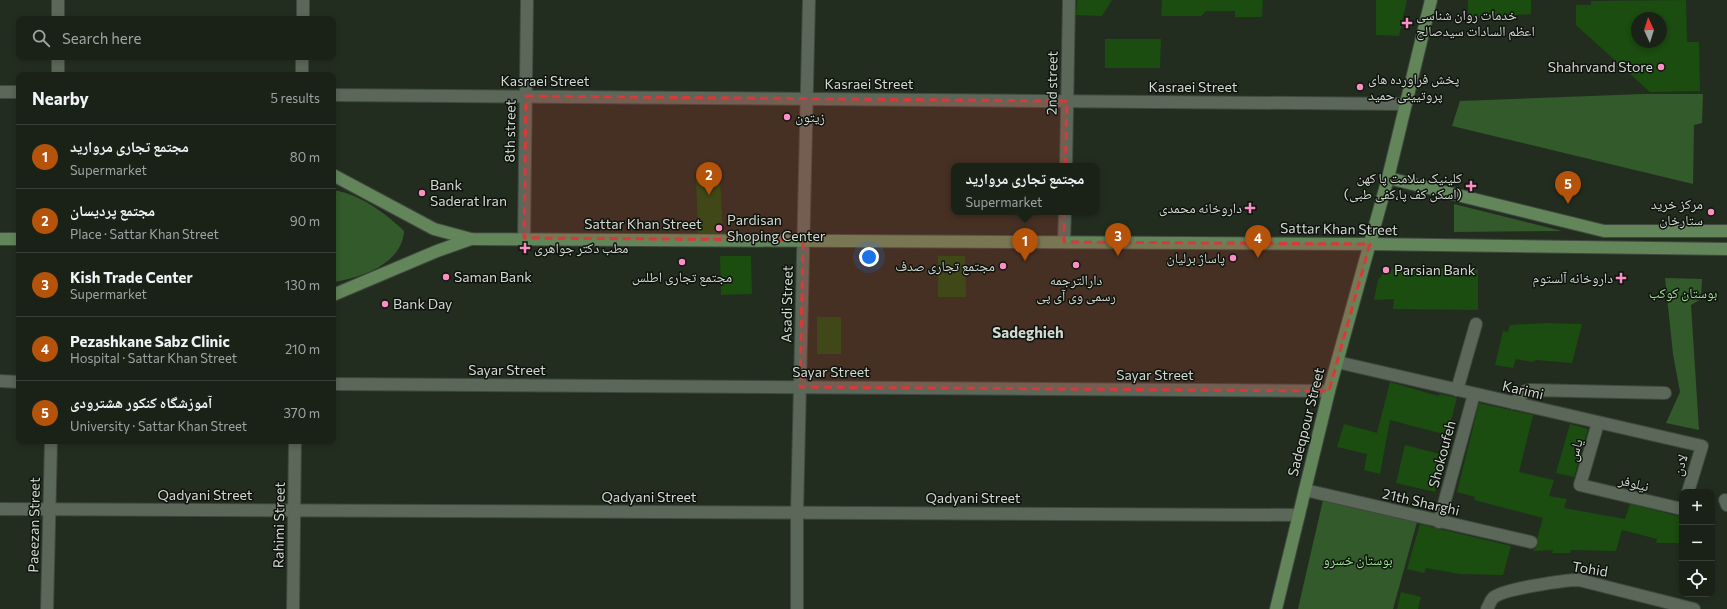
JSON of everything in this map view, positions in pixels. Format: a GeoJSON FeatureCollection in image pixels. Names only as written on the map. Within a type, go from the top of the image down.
{"type":"FeatureCollection","features":[{"type":"Feature","properties":{"kind":"main road","name":"Sadeqpour Street"},"geometry":{"type":"LineString","coordinates":[[1276,609],[1336,362],[1388,178],[1431,0]]}},
{"type":"Feature","properties":{"kind":"main road"},"geometry":{"type":"LineString","coordinates":[[336,177],[434,229],[471,239]]}},
{"type":"Feature","properties":{"kind":"main road"},"geometry":{"type":"LineString","coordinates":[[1388,178],[1604,231],[1727,231]]}},
{"type":"Feature","properties":{"kind":"main road","name":"Sattar Khan Street"},"geometry":{"type":"LineString","coordinates":[[471,239],[524,238],[1370,244],[1727,249]]}},
{"type":"Feature","properties":{"kind":"main road"},"geometry":{"type":"LineString","coordinates":[[0,239],[16,239]]}},
{"type":"Feature","properties":{"kind":"main road"},"geometry":{"type":"LineString","coordinates":[[336,294],[437,251],[471,239]]}},
{"type":"Feature","properties":{"kind":"street"},"geometry":{"type":"LineString","coordinates":[[58,0],[58,16]]}},
{"type":"Feature","properties":{"kind":"street"},"geometry":{"type":"LineString","coordinates":[[303,0],[303,16]]}},
{"type":"Feature","properties":{"kind":"street","name":"8th street"},"geometry":{"type":"LineString","coordinates":[[524,238],[527,0]]}},
{"type":"Feature","properties":{"kind":"street","name":"Asadi Street"},"geometry":{"type":"LineString","coordinates":[[797,609],[797,512],[809,0]]}},
{"type":"Feature","properties":{"kind":"street","name":"2nd street"},"geometry":{"type":"LineString","coordinates":[[1066,163],[1069,0]]}},
{"type":"Feature","properties":{"kind":"street"},"geometry":{"type":"LineString","coordinates":[[58,60],[58,72]]}},
{"type":"Feature","properties":{"kind":"street"},"geometry":{"type":"LineString","coordinates":[[302,60],[302,72]]}},
{"type":"Feature","properties":{"kind":"street"},"geometry":{"type":"LineString","coordinates":[[0,92],[16,92]]}},
{"type":"Feature","properties":{"kind":"street","name":"Kasraei Street"},"geometry":{"type":"LineString","coordinates":[[336,95],[1405,104]]}},
{"type":"Feature","properties":{"kind":"street"},"geometry":{"type":"LineString","coordinates":[[1064,242],[1065,215]]}},
{"type":"Feature","properties":{"kind":"street"},"geometry":{"type":"LineString","coordinates":[[1457,390],[1476,324]]}},
{"type":"Feature","properties":{"kind":"street","name":"Karimi"},"geometry":{"type":"LineString","coordinates":[[1336,362],[1702,446]]}},
{"type":"Feature","properties":{"kind":"street"},"geometry":{"type":"LineString","coordinates":[[0,381],[16,382]]}},
{"type":"Feature","properties":{"kind":"street","name":"Sayar Street"},"geometry":{"type":"LineString","coordinates":[[336,384],[1329,391]]}},
{"type":"Feature","properties":{"kind":"street"},"geometry":{"type":"LineString","coordinates":[[1514,403],[1525,392],[1530,390],[1665,392]]}},
{"type":"Feature","properties":{"kind":"street","name":"Shokoufeh"},"geometry":{"type":"LineString","coordinates":[[1439,522],[1474,394]]}},
{"type":"Feature","properties":{"kind":"street","name":"یاس"},"geometry":{"type":"LineString","coordinates":[[1580,485],[1598,423]]}},
{"type":"Feature","properties":{"kind":"street","name":"Paeezan Street"},"geometry":{"type":"LineString","coordinates":[[46,609],[51,444]]}},
{"type":"Feature","properties":{"kind":"street","name":"Rahimi Street"},"geometry":{"type":"LineString","coordinates":[[293,609],[295,444]]}},
{"type":"Feature","properties":{"kind":"street","name":"لادن"},"geometry":{"type":"LineString","coordinates":[[1689,489],[1702,446]]}},
{"type":"Feature","properties":{"kind":"street","name":"نیلوفر"},"geometry":{"type":"LineString","coordinates":[[1580,485],[1679,509]]}},
{"type":"Feature","properties":{"kind":"street","name":"21th Sharghi"},"geometry":{"type":"LineString","coordinates":[[1305,490],[1531,542]]}},
{"type":"Feature","properties":{"kind":"street","name":"Qadyani Street"},"geometry":{"type":"LineString","coordinates":[[0,509],[1299,514]]}},
{"type":"Feature","properties":{"kind":"street","name":"Tohid"},"geometry":{"type":"LineString","coordinates":[[1487,609],[1494,597],[1505,592],[1564,580],[1579,580],[1694,609]]}},
{"type":"Feature","properties":{"kind":"highlighted area"},"geometry":{"type":"Polygon","coordinates":[[[526,96],[1067,101],[1064,242],[1370,244],[1329,391],[800,387],[803,240],[524,238],[526,96]]]}},
{"type":"Feature","properties":{"kind":"green space"},"geometry":{"type":"Polygon","coordinates":[[[1643,94],[1703,94],[1702,123],[1694,125],[1693,184],[1452,126],[1460,101],[1643,94]]]}},
{"type":"Feature","properties":{"kind":"green space"},"geometry":{"type":"Polygon","coordinates":[[[336,191],[353,196],[372,205],[404,231],[402,243],[388,261],[367,273],[336,281],[336,191]]]}},
{"type":"Feature","properties":{"kind":"green space"},"geometry":{"type":"Polygon","coordinates":[[[1454,204],[1562,231],[1454,232],[1454,204]]]}},
{"type":"Feature","properties":{"kind":"green space","name":"بوستان کوکب"},"geometry":{"type":"Polygon","coordinates":[[[1665,278],[1702,279],[1701,299],[1691,305],[1699,430],[1666,423],[1680,392],[1673,354],[1665,278]]]}},
{"type":"Feature","properties":{"kind":"green space","name":"بوستان خسرو"},"geometry":{"type":"Polygon","coordinates":[[[1323,500],[1417,522],[1393,609],[1298,609],[1323,500]]]}},
{"type":"Feature","properties":{"kind":"building"},"geometry":{"type":"Polygon","coordinates":[[[1077,0],[1112,0],[1102,16],[1076,15],[1077,0]]]}},
{"type":"Feature","properties":{"kind":"building"},"geometry":{"type":"Polygon","coordinates":[[[1162,0],[1263,0],[1262,17],[1235,17],[1235,11],[1206,11],[1201,16],[1161,16],[1162,0]]]}},
{"type":"Feature","properties":{"kind":"building"},"geometry":{"type":"Polygon","coordinates":[[[1376,0],[1407,0],[1399,36],[1376,35],[1376,0]]]}},
{"type":"Feature","properties":{"kind":"building"},"geometry":{"type":"Polygon","coordinates":[[[1468,0],[1531,0],[1531,14],[1468,18],[1468,0]]]}},
{"type":"Feature","properties":{"kind":"building","name":"Shahrvand Store"},"geometry":{"type":"Polygon","coordinates":[[[1686,0],[1687,42],[1699,42],[1700,91],[1650,92],[1576,25],[1576,5],[1591,5],[1591,1],[1686,0]]]}},
{"type":"Feature","properties":{"kind":"building"},"geometry":{"type":"Polygon","coordinates":[[[1105,39],[1161,39],[1160,68],[1105,68],[1105,39]]]}},
{"type":"Feature","properties":{"kind":"building"},"geometry":{"type":"Polygon","coordinates":[[[696,176],[720,177],[723,233],[698,233],[696,176]]]}},
{"type":"Feature","properties":{"kind":"building"},"geometry":{"type":"Polygon","coordinates":[[[720,256],[751,256],[752,294],[721,295],[720,256]]]}},
{"type":"Feature","properties":{"kind":"building"},"geometry":{"type":"Polygon","coordinates":[[[938,256],[965,256],[966,297],[938,297],[938,256]]]}},
{"type":"Feature","properties":{"kind":"building"},"geometry":{"type":"Polygon","coordinates":[[[1394,268],[1478,269],[1478,310],[1393,309],[1394,299],[1374,300],[1378,280],[1383,274],[1394,268]]]}},
{"type":"Feature","properties":{"kind":"building"},"geometry":{"type":"Polygon","coordinates":[[[817,317],[841,317],[841,354],[817,354],[817,317]]]}},
{"type":"Feature","properties":{"kind":"building"},"geometry":{"type":"Polygon","coordinates":[[[1546,323],[1582,324],[1572,363],[1536,360],[1532,362],[1516,359],[1513,368],[1495,365],[1503,331],[1508,332],[1510,325],[1546,323]]]}},
{"type":"Feature","properties":{"kind":"building"},"geometry":{"type":"Polygon","coordinates":[[[1390,382],[1438,396],[1440,394],[1457,398],[1447,435],[1390,420],[1380,474],[1364,470],[1367,454],[1337,447],[1344,424],[1377,433],[1390,382]]]}},
{"type":"Feature","properties":{"kind":"building"},"geometry":{"type":"Polygon","coordinates":[[[1479,403],[1533,415],[1519,472],[1554,480],[1549,496],[1567,499],[1564,508],[1625,519],[1630,504],[1679,516],[1679,543],[1656,543],[1657,539],[1622,530],[1616,551],[1571,550],[1570,553],[1552,553],[1553,550],[1533,551],[1538,544],[1537,538],[1543,518],[1474,500],[1475,497],[1457,492],[1479,403]]]}},
{"type":"Feature","properties":{"kind":"building"},"geometry":{"type":"Polygon","coordinates":[[[1570,424],[1588,429],[1574,477],[1556,473],[1570,424]]]}},
{"type":"Feature","properties":{"kind":"building"},"geometry":{"type":"Polygon","coordinates":[[[1405,445],[1444,455],[1435,492],[1396,483],[1405,445]]]}},
{"type":"Feature","properties":{"kind":"building"},"geometry":{"type":"Polygon","coordinates":[[[1420,524],[1511,546],[1503,575],[1460,574],[1426,568],[1424,573],[1407,569],[1420,524]]]}},
{"type":"Feature","properties":{"kind":"building"},"geometry":{"type":"Polygon","coordinates":[[[1401,592],[1421,597],[1418,609],[1397,609],[1401,592]]]}},
{"type":"Feature","properties":{"kind":"place","name":"خدمات روان شناسی اعظم السادات سیدصالح"},"geometry":{"type":"Point","coordinates":[1407,23]}},
{"type":"Feature","properties":{"kind":"place","name":"Shahrvand Store"},"geometry":{"type":"Point","coordinates":[1661,67]}},
{"type":"Feature","properties":{"kind":"place","name":"پخش فراورده های پروتیینی حمید"},"geometry":{"type":"Point","coordinates":[1360,87]}},
{"type":"Feature","properties":{"kind":"place","name":"زیتون"},"geometry":{"type":"Point","coordinates":[787,117]}},
{"type":"Feature","properties":{"kind":"place","name":"کلینیک سلامت پا کهن (اسکن کف پا،کفی طبی)"},"geometry":{"type":"Point","coordinates":[1471,186]}},
{"type":"Feature","properties":{"kind":"place","name":"Bank Saderat Iran"},"geometry":{"type":"Point","coordinates":[422,193]}},
{"type":"Feature","properties":{"kind":"place","name":"مجتمع پردیسان"},"geometry":{"type":"Point","coordinates":[709,195]}},
{"type":"Feature","properties":{"kind":"place","name":"آموزشگاه کنکور هشترودی"},"geometry":{"type":"Point","coordinates":[1568,204]}},
{"type":"Feature","properties":{"kind":"place","name":"داروخانه محمدی"},"geometry":{"type":"Point","coordinates":[1250,208]}},
{"type":"Feature","properties":{"kind":"place","name":"مرکز خرید ستارخان"},"geometry":{"type":"Point","coordinates":[1711,212]}},
{"type":"Feature","properties":{"kind":"place","name":"Pardisan Shoping Center"},"geometry":{"type":"Point","coordinates":[719,228]}},
{"type":"Feature","properties":{"kind":"place","name":"مطب دکتر جواهری"},"geometry":{"type":"Point","coordinates":[525,248]}},
{"type":"Feature","properties":{"kind":"place","name":"Kish Trade Center"},"geometry":{"type":"Point","coordinates":[1118,256]}},
{"type":"Feature","properties":{"kind":"place","name":"پاساژ برلیان"},"geometry":{"type":"Point","coordinates":[1233,258]}},
{"type":"Feature","properties":{"kind":"place","name":"Pezashkane Sabz Clinic"},"geometry":{"type":"Point","coordinates":[1258,258]}},
{"type":"Feature","properties":{"kind":"place","name":"مجتمع تجاری مروارید"},"geometry":{"type":"Point","coordinates":[1025,261]}},
{"type":"Feature","properties":{"kind":"place","name":"مجتمع تجاری اطلس"},"geometry":{"type":"Point","coordinates":[682,262]}},
{"type":"Feature","properties":{"kind":"place","name":"دارالترجمه رسمی وی آی پی"},"geometry":{"type":"Point","coordinates":[1076,265]}},
{"type":"Feature","properties":{"kind":"place","name":"مجتمع تجاری صدف"},"geometry":{"type":"Point","coordinates":[1003,266]}},
{"type":"Feature","properties":{"kind":"place","name":"Parsian Bank"},"geometry":{"type":"Point","coordinates":[1386,270]}},
{"type":"Feature","properties":{"kind":"place","name":"Saman Bank"},"geometry":{"type":"Point","coordinates":[446,277]}},
{"type":"Feature","properties":{"kind":"place","name":"داروخانه آلستوم"},"geometry":{"type":"Point","coordinates":[1621,278]}},
{"type":"Feature","properties":{"kind":"place","name":"Bank Day"},"geometry":{"type":"Point","coordinates":[385,304]}},
{"type":"Feature","properties":{"kind":"district","name":"Sadeghieh"},"geometry":{"type":"Point","coordinates":[1028,333]}}]}
